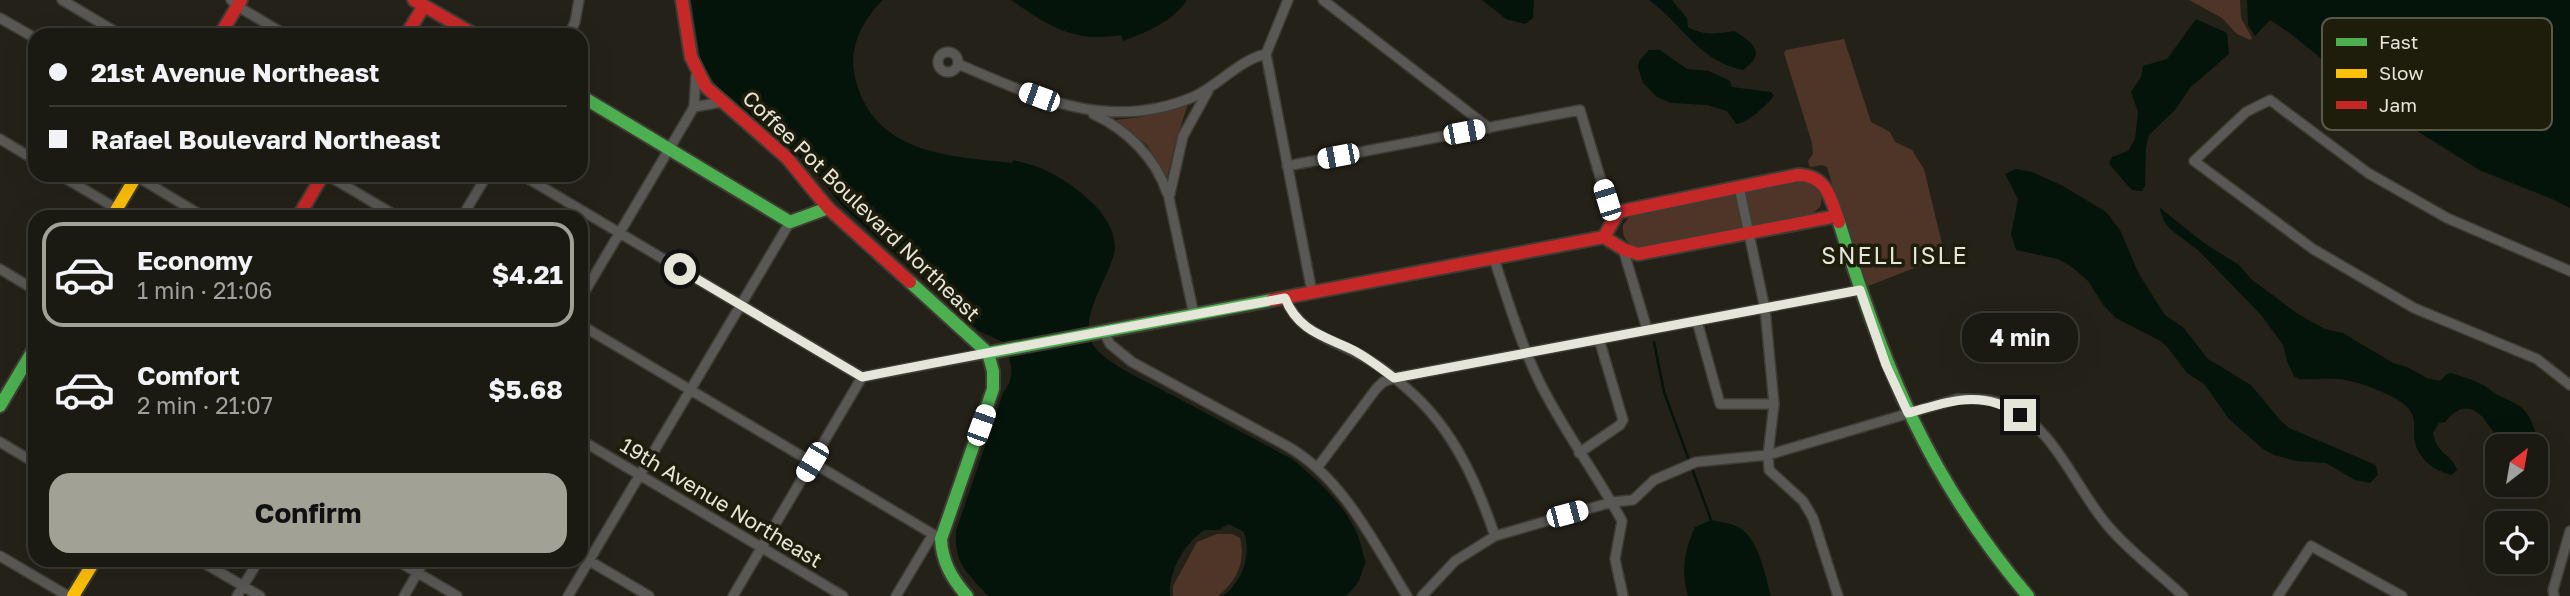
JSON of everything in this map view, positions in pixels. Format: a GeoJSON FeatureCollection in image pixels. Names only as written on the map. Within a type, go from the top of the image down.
{"type":"FeatureCollection","features":[{"type":"Feature","properties":{"kind":"street"},"geometry":{"type":"LineString","coordinates":[[62,0],[109,28]]}},
{"type":"Feature","properties":{"kind":"street"},"geometry":{"type":"LineString","coordinates":[[572,28],[579,0]]}},
{"type":"Feature","properties":{"kind":"street","name":"Coffee Pot Boulevard Northeast"},"geometry":{"type":"LineString","coordinates":[[682,0],[688,47],[696,75],[804,176],[828,208],[988,353]]}},
{"type":"Feature","properties":{"kind":"street"},"geometry":{"type":"LineString","coordinates":[[1288,0],[1266,54],[1312,292]]}},
{"type":"Feature","properties":{"kind":"street"},"geometry":{"type":"LineString","coordinates":[[1323,0],[1489,128]]}},
{"type":"Feature","properties":{"kind":"street"},"geometry":{"type":"LineString","coordinates":[[223,28],[236,2],[275,28]]}},
{"type":"Feature","properties":{"kind":"street"},"geometry":{"type":"LineString","coordinates":[[409,28],[422,2],[464,28]]}},
{"type":"Feature","properties":{"kind":"street"},"geometry":{"type":"LineString","coordinates":[[0,18],[28,34]]}},
{"type":"Feature","properties":{"kind":"street"},"geometry":{"type":"LineString","coordinates":[[958,64],[1062,105],[1107,113],[1141,112],[1186,100],[1208,90],[1252,58],[1266,54]]}},
{"type":"Feature","properties":{"kind":"street"},"geometry":{"type":"LineString","coordinates":[[588,286],[694,107],[696,75]]}},
{"type":"Feature","properties":{"kind":"street"},"geometry":{"type":"LineString","coordinates":[[1169,198],[1183,136],[1208,90]]}},
{"type":"Feature","properties":{"kind":"street"},"geometry":{"type":"LineString","coordinates":[[588,100],[790,222]]}},
{"type":"Feature","properties":{"kind":"street"},"geometry":{"type":"LineString","coordinates":[[2570,271],[2447,218],[2368,173],[2270,100],[2246,112],[2194,161],[2313,249],[2414,308],[2537,359],[2570,385]]}},
{"type":"Feature","properties":{"kind":"street"},"geometry":{"type":"LineString","coordinates":[[694,107],[722,102]]}},
{"type":"Feature","properties":{"kind":"street"},"geometry":{"type":"LineString","coordinates":[[1083,110],[1116,127],[1134,141],[1164,184],[1194,315]]}},
{"type":"Feature","properties":{"kind":"street"},"geometry":{"type":"LineString","coordinates":[[1287,166],[1580,110],[1607,200],[1618,212]]}},
{"type":"Feature","properties":{"kind":"street"},"geometry":{"type":"LineString","coordinates":[[0,139],[28,156]]}},
{"type":"Feature","properties":{"kind":"street"},"geometry":{"type":"LineString","coordinates":[[1604,237],[1618,212],[1798,175],[1813,176],[1824,184],[1882,353],[1908,413],[1961,507],[2020,594]]}},
{"type":"Feature","properties":{"kind":"street"},"geometry":{"type":"LineString","coordinates":[[70,182],[110,210]]}},
{"type":"Feature","properties":{"kind":"street"},"geometry":{"type":"LineString","coordinates":[[116,210],[132,182]]}},
{"type":"Feature","properties":{"kind":"street"},"geometry":{"type":"LineString","coordinates":[[146,182],[192,210]]}},
{"type":"Feature","properties":{"kind":"street"},"geometry":{"type":"LineString","coordinates":[[302,210],[320,182]]}},
{"type":"Feature","properties":{"kind":"street"},"geometry":{"type":"LineString","coordinates":[[337,182],[386,210]]}},
{"type":"Feature","properties":{"kind":"street"},"geometry":{"type":"LineString","coordinates":[[466,210],[483,182]]}},
{"type":"Feature","properties":{"kind":"street"},"geometry":{"type":"LineString","coordinates":[[534,182],[581,210]]}},
{"type":"Feature","properties":{"kind":"street"},"geometry":{"type":"LineString","coordinates":[[1739,187],[1765,309],[1774,404],[1768,455],[1769,470],[1798,495],[1813,518],[1838,596]]}},
{"type":"Feature","properties":{"kind":"street"},"geometry":{"type":"LineString","coordinates":[[588,553],[640,475],[790,222],[828,208]]}},
{"type":"Feature","properties":{"kind":"street"},"geometry":{"type":"LineString","coordinates":[[588,214],[862,377],[1604,237],[1631,253],[1650,253],[1837,216]]}},
{"type":"Feature","properties":{"kind":"street"},"geometry":{"type":"LineString","coordinates":[[1623,249],[1647,329]]}},
{"type":"Feature","properties":{"kind":"street"},"geometry":{"type":"LineString","coordinates":[[1494,259],[1527,354],[1555,412],[1622,520]]}},
{"type":"Feature","properties":{"kind":"street"},"geometry":{"type":"LineString","coordinates":[[0,269],[28,286]]}},
{"type":"Feature","properties":{"kind":"street"},"geometry":{"type":"LineString","coordinates":[[1317,468],[1376,389],[1394,378],[1860,290]]}},
{"type":"Feature","properties":{"kind":"street"},"geometry":{"type":"LineString","coordinates":[[1285,298],[1290,311],[1303,325],[1371,360],[1431,413],[1456,447],[1479,491],[1495,536]]}},
{"type":"Feature","properties":{"kind":"street"},"geometry":{"type":"LineString","coordinates":[[1697,321],[1720,404],[1774,404]]}},
{"type":"Feature","properties":{"kind":"street"},"geometry":{"type":"LineString","coordinates":[[588,330],[937,537],[945,564],[967,596]]}},
{"type":"Feature","properties":{"kind":"street"},"geometry":{"type":"LineString","coordinates":[[1104,332],[1110,344],[1132,362],[1287,446],[1317,468],[1353,509],[1407,596]]}},
{"type":"Feature","properties":{"kind":"street"},"geometry":{"type":"LineString","coordinates":[[1579,453],[1620,425],[1623,420],[1599,339]]}},
{"type":"Feature","properties":{"kind":"street"},"geometry":{"type":"LineString","coordinates":[[896,596],[937,537],[990,400],[993,371],[988,353]]}},
{"type":"Feature","properties":{"kind":"street"},"geometry":{"type":"LineString","coordinates":[[1,403],[28,359]]}},
{"type":"Feature","properties":{"kind":"street"},"geometry":{"type":"LineString","coordinates":[[733,596],[862,377]]}},
{"type":"Feature","properties":{"kind":"street"},"geometry":{"type":"LineString","coordinates":[[1623,596],[1615,559],[1622,520],[1633,500],[1654,480],[1696,462],[1768,455],[1957,399],[1984,399],[2006,405],[2033,425],[2048,440],[2110,529],[2183,596]]}},
{"type":"Feature","properties":{"kind":"street"},"geometry":{"type":"LineString","coordinates":[[0,442],[28,459]]}},
{"type":"Feature","properties":{"kind":"street","name":"19th Avenue Northeast"},"geometry":{"type":"LineString","coordinates":[[588,444],[843,596]]}},
{"type":"Feature","properties":{"kind":"street"},"geometry":{"type":"LineString","coordinates":[[1422,596],[1455,561],[1495,536],[1612,502],[1633,500]]}},
{"type":"Feature","properties":{"kind":"street"},"geometry":{"type":"LineString","coordinates":[[2554,596],[2553,590],[2566,555],[2570,531]]}},
{"type":"Feature","properties":{"kind":"street"},"geometry":{"type":"LineString","coordinates":[[2278,596],[2311,546],[2402,596]]}},
{"type":"Feature","properties":{"kind":"street"},"geometry":{"type":"LineString","coordinates":[[0,556],[68,596]]}},
{"type":"Feature","properties":{"kind":"street"},"geometry":{"type":"LineString","coordinates":[[588,560],[649,596]]}},
{"type":"Feature","properties":{"kind":"street"},"geometry":{"type":"LineString","coordinates":[[74,596],[91,567]]}},
{"type":"Feature","properties":{"kind":"street"},"geometry":{"type":"LineString","coordinates":[[211,567],[260,596]]}},
{"type":"Feature","properties":{"kind":"street"},"geometry":{"type":"LineString","coordinates":[[237,596],[255,567]]}},
{"type":"Feature","properties":{"kind":"street"},"geometry":{"type":"LineString","coordinates":[[408,567],[457,596]]}},
{"type":"Feature","properties":{"kind":"street"},"geometry":{"type":"LineString","coordinates":[[404,596],[421,567]]}},
{"type":"Feature","properties":{"kind":"street"},"geometry":{"type":"LineString","coordinates":[[568,596],[581,567]]}},
{"type":"Feature","properties":{"kind":"shaded area"},"geometry":{"type":"Polygon","coordinates":[[[691,0],[883,0],[863,26],[853,56],[855,77],[864,103],[878,122],[896,136],[939,153],[1012,163],[1013,160],[1040,168],[1067,183],[1092,203],[1110,227],[1114,241],[1114,254],[1091,311],[1089,334],[1093,345],[1130,374],[1292,459],[1321,484],[1353,525],[1366,563],[1352,590],[1346,596],[1223,596],[1240,576],[1247,550],[1244,532],[1228,524],[1219,530],[1205,530],[1190,542],[1175,568],[1170,596],[988,596],[963,567],[957,552],[956,531],[1003,393],[1010,380],[1010,362],[1003,342],[979,331],[842,206],[811,167],[716,85],[701,63],[691,0]]]}},
{"type":"Feature","properties":{"kind":"shaded area"},"geometry":{"type":"Polygon","coordinates":[[[1011,0],[1187,0],[1166,21],[1123,41],[1121,35],[1089,37],[1062,30],[1037,18],[1011,0]]]}},
{"type":"Feature","properties":{"kind":"shaded area"},"geometry":{"type":"Polygon","coordinates":[[[1482,0],[1534,0],[1533,18],[1525,24],[1506,19],[1482,0]]]}},
{"type":"Feature","properties":{"kind":"shaded area"},"geometry":{"type":"Polygon","coordinates":[[[1649,0],[1672,0],[1687,18],[1688,27],[1694,30],[1711,34],[1734,31],[1752,44],[1755,58],[1743,70],[1715,59],[1649,0]]]}},
{"type":"Feature","properties":{"kind":"shaded area"},"geometry":{"type":"Polygon","coordinates":[[[2189,0],[2240,0],[2241,18],[2252,38],[2250,40],[2237,34],[2222,18],[2189,0]]]}},
{"type":"Feature","properties":{"kind":"shaded area"},"geometry":{"type":"Polygon","coordinates":[[[2247,0],[2570,0],[2570,208],[2479,170],[2416,130],[2552,130],[2552,18],[2322,18],[2322,59],[2270,20],[2255,36],[2248,25],[2247,0]]]}},
{"type":"Feature","properties":{"kind":"shaded area"},"geometry":{"type":"Polygon","coordinates":[[[2196,19],[2227,33],[2229,54],[2191,87],[2175,110],[2149,135],[2145,186],[2142,191],[2132,190],[2109,164],[2112,157],[2128,151],[2135,139],[2138,112],[2131,92],[2141,77],[2143,66],[2167,59],[2196,19]]]}},
{"type":"Feature","properties":{"kind":"shaded area"},"geometry":{"type":"Polygon","coordinates":[[[1844,39],[1871,122],[1890,132],[1895,142],[1912,150],[1924,169],[1945,256],[1863,288],[1827,167],[1810,167],[1808,161],[1813,154],[1812,143],[1784,53],[1786,50],[1844,39]]]}},
{"type":"Feature","properties":{"kind":"shaded area"},"geometry":{"type":"Polygon","coordinates":[[[1649,50],[1660,50],[1687,69],[1709,71],[1730,81],[1732,87],[1771,92],[1774,96],[1751,117],[1736,124],[1727,111],[1707,105],[1671,103],[1657,97],[1643,83],[1638,68],[1639,61],[1649,50]]]}},
{"type":"Feature","properties":{"kind":"shaded area"},"geometry":{"type":"Polygon","coordinates":[[[1188,104],[1167,178],[1147,145],[1115,120],[1142,117],[1188,104]]]}},
{"type":"Feature","properties":{"kind":"shaded area"},"geometry":{"type":"Polygon","coordinates":[[[2016,169],[2032,172],[2063,186],[2106,212],[2120,230],[2139,274],[2165,315],[2183,327],[2208,359],[2251,385],[2289,428],[2376,465],[2378,475],[2370,483],[2355,480],[2326,463],[2296,461],[2263,449],[2229,419],[2204,384],[2187,373],[2162,342],[2116,318],[2104,306],[2088,281],[2072,267],[2058,259],[2016,250],[2011,234],[2018,199],[2005,174],[2016,169]]]}},
{"type":"Feature","properties":{"kind":"shaded area"},"geometry":{"type":"Polygon","coordinates":[[[1808,181],[1819,188],[1822,198],[1820,207],[1812,214],[1638,247],[1630,244],[1623,233],[1623,225],[1631,215],[1808,181]]]}},
{"type":"Feature","properties":{"kind":"shaded area"},"geometry":{"type":"Polygon","coordinates":[[[2159,207],[2204,243],[2239,265],[2252,280],[2298,314],[2325,329],[2343,333],[2393,363],[2427,378],[2440,381],[2452,373],[2479,383],[2518,405],[2527,414],[2536,434],[2494,434],[2476,412],[2461,409],[2445,422],[2439,423],[2433,433],[2437,446],[2457,470],[2452,475],[2438,470],[2421,456],[2417,449],[2411,411],[2403,403],[2386,393],[2355,382],[2299,379],[2294,376],[2283,345],[2262,316],[2199,251],[2164,221],[2159,207]]]}},
{"type":"Feature","properties":{"kind":"shaded area"},"geometry":{"type":"Polygon","coordinates":[[[1711,520],[1738,527],[1751,539],[1760,558],[1771,596],[1688,596],[1684,570],[1688,544],[1695,527],[1711,520]]]}},
{"type":"Feature","properties":{"kind":"shaded area"},"geometry":{"type":"Polygon","coordinates":[[[1217,534],[1232,534],[1240,538],[1241,563],[1235,577],[1218,596],[1173,596],[1173,586],[1197,542],[1217,534]]]}},
{"type":"Feature","properties":{"kind":"waterway"},"geometry":{"type":"LineString","coordinates":[[1654,342],[1664,392],[1711,520]]}},
{"type":"Feature","properties":{"kind":"traffic: fast"},"geometry":{"type":"LineString","coordinates":[[588,100],[790,222],[828,208]]}},
{"type":"Feature","properties":{"kind":"traffic: fast"},"geometry":{"type":"LineString","coordinates":[[1839,222],[1873,325],[1913,420],[1963,508],[2028,596]]}},
{"type":"Feature","properties":{"kind":"traffic: fast"},"geometry":{"type":"LineString","coordinates":[[910,282],[988,353],[993,371],[993,389],[941,539],[949,570],[967,596]]}},
{"type":"Feature","properties":{"kind":"traffic: fast"},"geometry":{"type":"LineString","coordinates":[[988,353],[1272,300]]}},
{"type":"Feature","properties":{"kind":"traffic: fast"},"geometry":{"type":"LineString","coordinates":[[0,406],[28,359]]}},
{"type":"Feature","properties":{"kind":"traffic: slow"},"geometry":{"type":"LineString","coordinates":[[116,210],[133,182]]}},
{"type":"Feature","properties":{"kind":"traffic: slow"},"geometry":{"type":"LineString","coordinates":[[73,596],[91,567]]}},
{"type":"Feature","properties":{"kind":"traffic: jam"},"geometry":{"type":"LineString","coordinates":[[224,28],[241,0]]}},
{"type":"Feature","properties":{"kind":"traffic: jam"},"geometry":{"type":"LineString","coordinates":[[414,0],[463,28]]}},
{"type":"Feature","properties":{"kind":"traffic: jam"},"geometry":{"type":"LineString","coordinates":[[682,0],[691,57],[706,87],[787,158],[828,208],[910,282]]}},
{"type":"Feature","properties":{"kind":"traffic: jam"},"geometry":{"type":"LineString","coordinates":[[410,28],[424,6]]}},
{"type":"Feature","properties":{"kind":"traffic: jam"},"geometry":{"type":"LineString","coordinates":[[1604,237],[1618,212],[1798,175],[1808,176],[1822,184],[1839,222]]}},
{"type":"Feature","properties":{"kind":"traffic: jam"},"geometry":{"type":"LineString","coordinates":[[302,210],[319,182]]}},
{"type":"Feature","properties":{"kind":"traffic: jam"},"geometry":{"type":"LineString","coordinates":[[1272,300],[1604,237],[1623,249],[1638,254],[1837,216]]}},
{"type":"Feature","properties":{"kind":"district","name":"SNELL ISLE"},"geometry":{"type":"Point","coordinates":[1895,256]}},
{"type":"Feature","properties":{"kind":"route"},"geometry":{"type":"LineString","coordinates":[[680,269],[862,377],[1285,298],[1295,319],[1303,325],[1371,360],[1394,378],[1860,290],[1886,365],[1908,413],[1957,399],[1984,399],[2006,405],[2020,415]]}}]}
